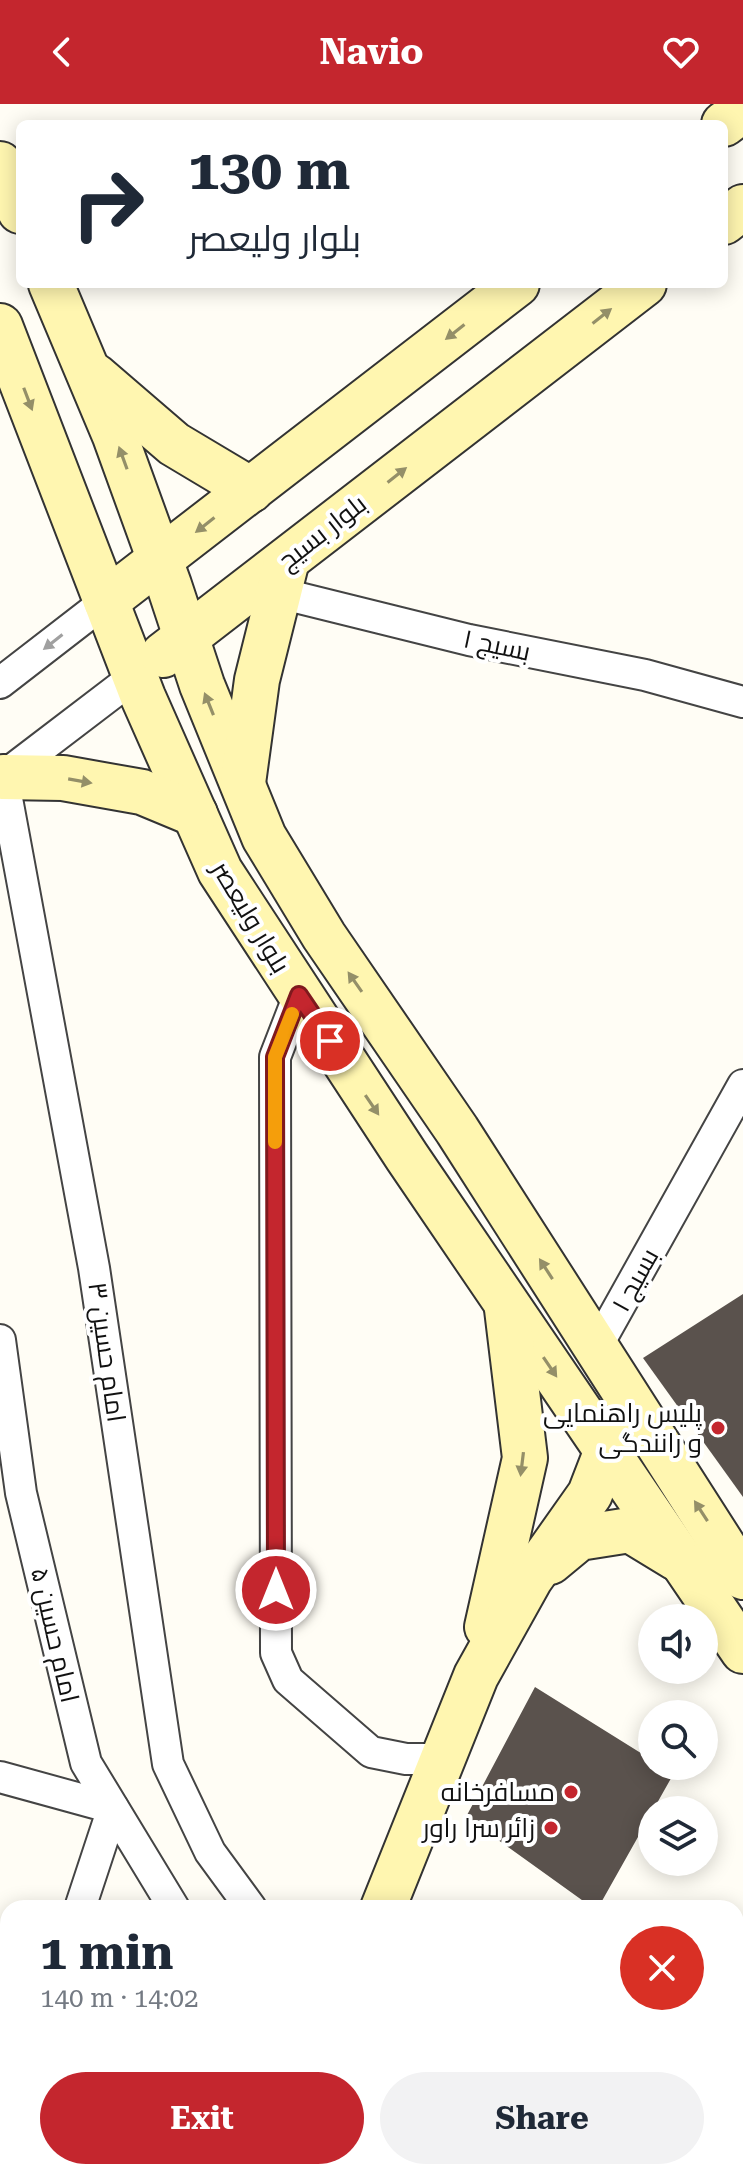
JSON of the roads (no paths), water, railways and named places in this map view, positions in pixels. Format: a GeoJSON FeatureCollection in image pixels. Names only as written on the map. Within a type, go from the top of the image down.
{"type":"FeatureCollection","features":[{"type":"Feature","properties":{"kind":"street"},"geometry":{"type":"LineString","coordinates":[[0,164],[16,202]]}},
{"type":"Feature","properties":{"kind":"street","name":"بلوار ولیعصر"},"geometry":{"type":"LineString","coordinates":[[53,288],[87,369],[160,559],[185,638],[264,837],[324,936],[457,1130],[743,1577]]}},
{"type":"Feature","properties":{"kind":"street"},"geometry":{"type":"LineString","coordinates":[[0,683],[512,288]]}},
{"type":"Feature","properties":{"kind":"street","name":"بلوار بسیج"},"geometry":{"type":"LineString","coordinates":[[1,778],[185,638],[272,580],[639,288]]}},
{"type":"Feature","properties":{"kind":"street","name":"بلوار ولیعصر"},"geometry":{"type":"LineString","coordinates":[[0,326],[135,676],[220,871],[299,995],[743,1651]]}},
{"type":"Feature","properties":{"kind":"street"},"geometry":{"type":"LineString","coordinates":[[87,369],[174,444],[251,490]]}},
{"type":"Feature","properties":{"kind":"street"},"geometry":{"type":"LineString","coordinates":[[243,785],[272,580]]}},
{"type":"Feature","properties":{"kind":"street","name":"بسیج ۱"},"geometry":{"type":"LineString","coordinates":[[272,580],[469,640],[645,675],[743,702]]}},
{"type":"Feature","properties":{"kind":"street"},"geometry":{"type":"LineString","coordinates":[[1,778],[63,778],[142,792],[195,814]]}},
{"type":"Feature","properties":{"kind":"street","name":"امام حسین ۳"},"geometry":{"type":"LineString","coordinates":[[1,778],[94,1268],[168,1764],[210,1852],[245,1900]]}},
{"type":"Feature","properties":{"kind":"street"},"geometry":{"type":"LineString","coordinates":[[299,995],[275,1057],[276,1653],[288,1680],[371,1752],[406,1759],[443,1759]]}},
{"type":"Feature","properties":{"kind":"street","name":"بسیج ۱"},"geometry":{"type":"LineString","coordinates":[[604,1359],[743,1085]]}},
{"type":"Feature","properties":{"kind":"street"},"geometry":{"type":"LineString","coordinates":[[476,1676],[525,1458],[506,1303]]}},
{"type":"Feature","properties":{"kind":"street","name":"امام حسین ۵"},"geometry":{"type":"LineString","coordinates":[[0,1340],[4,1398],[21,1493],[86,1763],[169,1900]]}},
{"type":"Feature","properties":{"kind":"street"},"geometry":{"type":"LineString","coordinates":[[386,1900],[476,1676],[530,1579],[590,1494],[607,1450],[604,1359]]}},
{"type":"Feature","properties":{"kind":"street"},"geometry":{"type":"LineString","coordinates":[[530,1579],[579,1538],[630,1530],[683,1563]]}},
{"type":"Feature","properties":{"kind":"street"},"geometry":{"type":"LineString","coordinates":[[0,1777],[113,1808],[83,1900]]}},
{"type":"Feature","properties":{"kind":"place","name":"پلیس راهنمایی و رانندگی"},"geometry":{"type":"Point","coordinates":[718,1428]}},
{"type":"Feature","properties":{"kind":"place","name":"مسافرخانه"},"geometry":{"type":"Point","coordinates":[571,1792]}},
{"type":"Feature","properties":{"kind":"place","name":"زائر سرا راور"},"geometry":{"type":"Point","coordinates":[551,1828]}}]}
